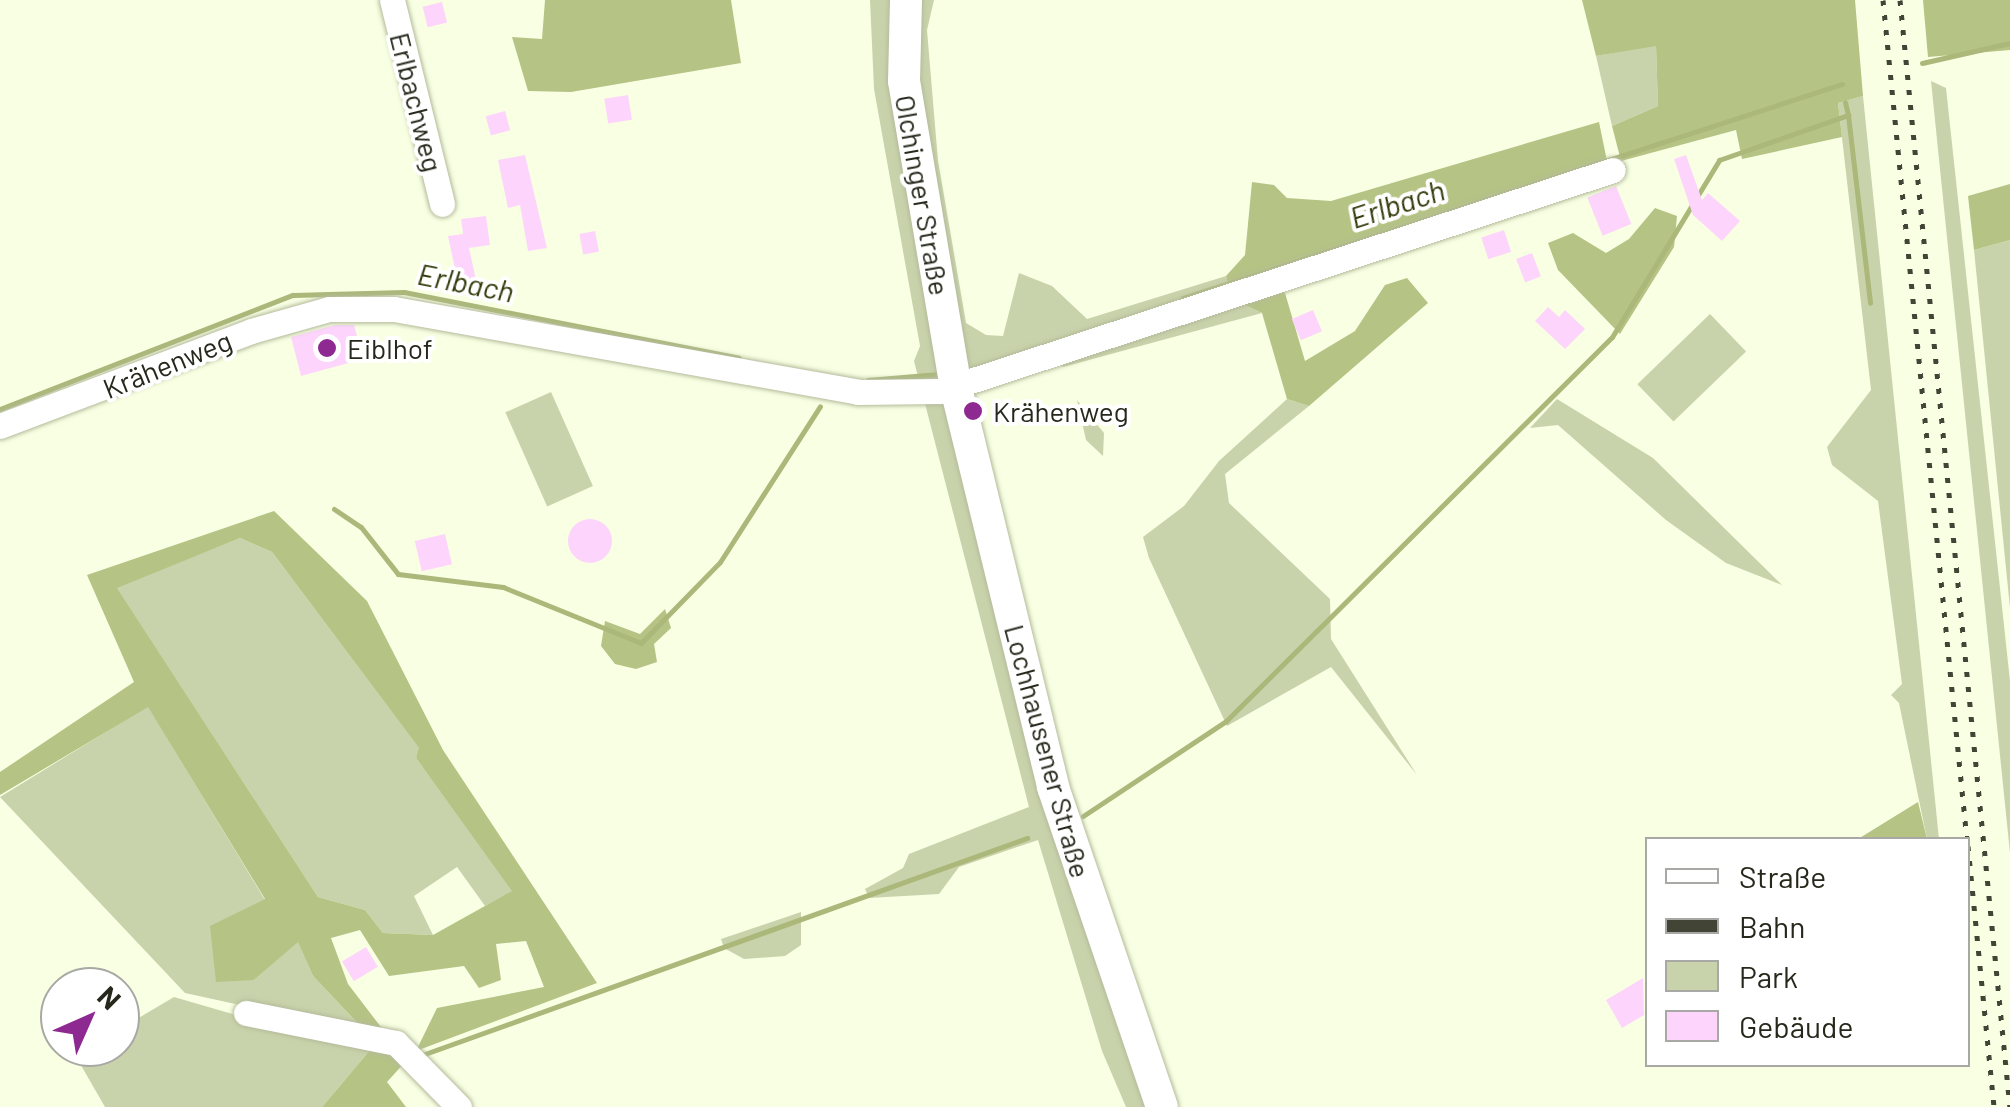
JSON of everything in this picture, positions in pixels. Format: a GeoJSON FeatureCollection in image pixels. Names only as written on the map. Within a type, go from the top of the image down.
{"type":"FeatureCollection","features":[{"type":"Feature","properties":{"kind":"main road","name":"Olchinger Straße"},"geometry":{"type":"LineString","coordinates":[[906,0],[904,82],[956,388]]}},
{"type":"Feature","properties":{"kind":"main road","name":"Lochhausener Straße"},"geometry":{"type":"LineString","coordinates":[[956,388],[1052,786],[1162,1107]]}},
{"type":"Feature","properties":{"kind":"street","name":"Erlbachweg"},"geometry":{"type":"LineString","coordinates":[[392,0],[442,204]]}},
{"type":"Feature","properties":{"kind":"street","name":"Krähenweg"},"geometry":{"type":"LineString","coordinates":[[0,426],[251,331],[330,309],[394,309],[858,392],[956,388],[1613,170]]}},
{"type":"Feature","properties":{"kind":"street"},"geometry":{"type":"LineString","coordinates":[[246,1012],[396,1044],[460,1107]]}},
{"type":"Feature","properties":{"kind":"green space"},"geometry":{"type":"Polygon","coordinates":[[[545,0],[731,0],[741,63],[571,92],[528,91],[512,37],[542,39],[545,0]]]}},
{"type":"Feature","properties":{"kind":"green space"},"geometry":{"type":"Polygon","coordinates":[[[870,0],[934,0],[927,30],[938,161],[966,323],[986,335],[1003,336],[1019,273],[1052,286],[1087,319],[1226,276],[1231,293],[974,392],[971,402],[1065,785],[1178,1107],[1126,1107],[1102,1051],[1038,840],[959,867],[939,894],[869,898],[865,889],[903,868],[909,854],[1029,807],[914,361],[920,346],[874,89],[870,0]]]}},
{"type":"Feature","properties":{"kind":"green space"},"geometry":{"type":"Polygon","coordinates":[[[1582,0],[1855,0],[1863,96],[1838,103],[1842,137],[1742,159],[1736,130],[1621,161],[1612,126],[1658,106],[1656,46],[1596,56],[1582,0]]]}},
{"type":"Feature","properties":{"kind":"green space"},"geometry":{"type":"Polygon","coordinates":[[[1923,0],[2010,0],[2010,50],[1928,57],[1923,0]]]}},
{"type":"Feature","properties":{"kind":"green space"},"geometry":{"type":"Polygon","coordinates":[[[1656,45],[1658,106],[1612,126],[1596,56],[1656,45]]]}},
{"type":"Feature","properties":{"kind":"green space"},"geometry":{"type":"Polygon","coordinates":[[[1931,81],[1946,88],[2010,681],[2010,853],[1931,81]]]}},
{"type":"Feature","properties":{"kind":"green space"},"geometry":{"type":"Polygon","coordinates":[[[1863,96],[1939,837],[1927,837],[1899,703],[1891,695],[1902,684],[1878,501],[1832,465],[1827,447],[1871,390],[1838,103],[1863,96]]]}},
{"type":"Feature","properties":{"kind":"green space"},"geometry":{"type":"Polygon","coordinates":[[[1599,122],[1608,166],[1280,276],[1305,361],[1355,331],[1385,285],[1407,278],[1428,303],[1309,406],[1287,399],[1262,313],[1232,299],[1226,276],[1245,255],[1252,182],[1274,185],[1287,198],[1331,201],[1599,122]]]}},
{"type":"Feature","properties":{"kind":"green space"},"geometry":{"type":"Polygon","coordinates":[[[2010,184],[2010,240],[1974,250],[1968,196],[2010,184]]]}},
{"type":"Feature","properties":{"kind":"green space"},"geometry":{"type":"Polygon","coordinates":[[[1655,208],[1677,216],[1674,247],[1620,334],[1558,270],[1548,243],[1573,233],[1606,253],[1629,239],[1655,208]]]}},
{"type":"Feature","properties":{"kind":"green space"},"geometry":{"type":"Polygon","coordinates":[[[2010,240],[2010,608],[1974,250],[2010,240]]]}},
{"type":"Feature","properties":{"kind":"green space"},"geometry":{"type":"Polygon","coordinates":[[[1232,299],[1262,313],[1063,367],[1053,358],[1232,299]]]}},
{"type":"Feature","properties":{"kind":"green space"},"geometry":{"type":"Polygon","coordinates":[[[1710,314],[1746,351],[1673,422],[1637,384],[1710,314]]]}},
{"type":"Feature","properties":{"kind":"green space"},"geometry":{"type":"Polygon","coordinates":[[[551,392],[593,486],[547,506],[505,412],[551,392]]]}},
{"type":"Feature","properties":{"kind":"green space"},"geometry":{"type":"Polygon","coordinates":[[[1287,399],[1309,406],[1225,474],[1229,503],[1330,599],[1331,639],[1417,775],[1331,667],[1227,726],[1149,558],[1143,537],[1184,506],[1219,461],[1287,399]]]}},
{"type":"Feature","properties":{"kind":"green space"},"geometry":{"type":"Polygon","coordinates":[[[1557,399],[1653,458],[1782,585],[1726,563],[1666,520],[1558,425],[1530,428],[1557,399]]]}},
{"type":"Feature","properties":{"kind":"green space"},"geometry":{"type":"Polygon","coordinates":[[[1077,400],[1104,433],[1103,456],[1086,440],[1077,400]]]}},
{"type":"Feature","properties":{"kind":"green space"},"geometry":{"type":"Polygon","coordinates":[[[274,511],[367,601],[443,750],[597,983],[416,1051],[437,1008],[544,987],[526,941],[496,944],[501,980],[479,988],[464,966],[389,976],[360,930],[331,938],[348,984],[387,1035],[367,1033],[313,976],[298,942],[254,980],[216,982],[210,926],[265,899],[148,707],[0,795],[0,772],[134,682],[87,575],[274,511]],[[240,538],[117,588],[318,897],[365,910],[383,933],[433,935],[512,891],[416,758],[419,748],[272,552],[240,538]]]}},
{"type":"Feature","properties":{"kind":"green space"},"geometry":{"type":"Polygon","coordinates":[[[240,538],[272,552],[420,749],[416,758],[513,891],[485,906],[457,867],[414,896],[433,935],[383,933],[365,910],[318,897],[116,587],[240,538]]]}},
{"type":"Feature","properties":{"kind":"green space"},"geometry":{"type":"Polygon","coordinates":[[[665,609],[671,628],[654,644],[657,662],[636,669],[615,664],[601,646],[605,621],[640,634],[665,609]]]}},
{"type":"Feature","properties":{"kind":"green space"},"geometry":{"type":"Polygon","coordinates":[[[148,706],[265,900],[254,980],[298,941],[313,976],[367,1033],[185,993],[0,797],[148,706]]]}},
{"type":"Feature","properties":{"kind":"green space"},"geometry":{"type":"Polygon","coordinates":[[[1918,802],[1927,837],[1861,837],[1918,802]]]}},
{"type":"Feature","properties":{"kind":"green space"},"geometry":{"type":"Polygon","coordinates":[[[801,912],[801,945],[785,956],[744,959],[724,948],[721,939],[801,912]]]}},
{"type":"Feature","properties":{"kind":"green space"},"geometry":{"type":"Polygon","coordinates":[[[174,997],[253,1020],[376,1043],[322,1107],[105,1107],[82,1067],[140,1067],[140,1017],[174,997]]]}},
{"type":"Feature","properties":{"kind":"green space"},"geometry":{"type":"Polygon","coordinates":[[[376,1043],[406,1061],[387,1082],[406,1107],[322,1107],[376,1043]]]}},
{"type":"Feature","properties":{"kind":"building"},"geometry":{"type":"Polygon","coordinates":[[[442,2],[447,22],[428,27],[423,7],[442,2]]]}},
{"type":"Feature","properties":{"kind":"building"},"geometry":{"type":"Polygon","coordinates":[[[628,95],[632,120],[608,123],[604,99],[628,95]]]}},
{"type":"Feature","properties":{"kind":"building"},"geometry":{"type":"Polygon","coordinates":[[[505,111],[510,130],[491,135],[486,116],[505,111]]]}},
{"type":"Feature","properties":{"kind":"building"},"geometry":{"type":"Polygon","coordinates":[[[525,155],[547,248],[528,251],[520,205],[508,208],[498,160],[525,155]]]}},
{"type":"Feature","properties":{"kind":"building"},"geometry":{"type":"Polygon","coordinates":[[[1686,155],[1702,200],[1708,193],[1740,221],[1722,241],[1693,215],[1674,159],[1686,155]]]}},
{"type":"Feature","properties":{"kind":"building"},"geometry":{"type":"Polygon","coordinates":[[[1616,186],[1631,224],[1603,236],[1587,198],[1616,186]]]}},
{"type":"Feature","properties":{"kind":"building"},"geometry":{"type":"Polygon","coordinates":[[[486,216],[490,245],[469,248],[478,289],[460,292],[448,236],[463,234],[461,219],[486,216]]]}},
{"type":"Feature","properties":{"kind":"building"},"geometry":{"type":"Polygon","coordinates":[[[1504,230],[1511,252],[1488,259],[1481,237],[1504,230]]]}},
{"type":"Feature","properties":{"kind":"building"},"geometry":{"type":"Polygon","coordinates":[[[595,231],[599,252],[583,255],[579,234],[595,231]]]}},
{"type":"Feature","properties":{"kind":"building"},"geometry":{"type":"Polygon","coordinates":[[[1532,253],[1541,276],[1525,282],[1516,259],[1532,253]]]}},
{"type":"Feature","properties":{"kind":"building"},"geometry":{"type":"Polygon","coordinates":[[[1548,307],[1559,317],[1565,310],[1585,329],[1565,349],[1535,321],[1548,307]]]}},
{"type":"Feature","properties":{"kind":"building"},"geometry":{"type":"Polygon","coordinates":[[[1313,310],[1322,331],[1301,340],[1292,319],[1313,310]]]}},
{"type":"Feature","properties":{"kind":"building","name":"Eiblhof"},"geometry":{"type":"Polygon","coordinates":[[[335,325],[354,325],[363,359],[301,376],[291,337],[335,325]]]}},
{"type":"Feature","properties":{"kind":"building"},"geometry":{"type":"Polygon","coordinates":[[[590,519],[606,525],[612,541],[606,557],[590,563],[574,557],[568,541],[574,525],[590,519]]]}},
{"type":"Feature","properties":{"kind":"building"},"geometry":{"type":"Polygon","coordinates":[[[445,534],[452,564],[422,571],[415,541],[445,534]]]}},
{"type":"Feature","properties":{"kind":"building"},"geometry":{"type":"Polygon","coordinates":[[[366,947],[378,967],[354,981],[342,961],[366,947]]]}},
{"type":"Feature","properties":{"kind":"building"},"geometry":{"type":"Polygon","coordinates":[[[1643,978],[1644,1015],[1622,1028],[1606,1000],[1643,978]]]}},
{"type":"Feature","properties":{"kind":"waterway","name":"Erlbach"},"geometry":{"type":"LineString","coordinates":[[1922,63],[2010,43]]}},
{"type":"Feature","properties":{"kind":"waterway","name":"Erlbach"},"geometry":{"type":"LineString","coordinates":[[1183,298],[1842,84]]}},
{"type":"Feature","properties":{"kind":"waterway"},"geometry":{"type":"LineString","coordinates":[[1083,816],[1226,721],[1612,337],[1719,160],[1848,115],[1845,102]]}},
{"type":"Feature","properties":{"kind":"waterway"},"geometry":{"type":"LineString","coordinates":[[1848,115],[1870,303]]}},
{"type":"Feature","properties":{"kind":"waterway","name":"Erlbach"},"geometry":{"type":"LineString","coordinates":[[0,409],[293,295],[404,292],[739,358]]}},
{"type":"Feature","properties":{"kind":"waterway","name":"Erlbach"},"geometry":{"type":"LineString","coordinates":[[868,380],[939,374]]}},
{"type":"Feature","properties":{"kind":"waterway"},"geometry":{"type":"LineString","coordinates":[[334,509],[361,527],[398,574],[503,587],[641,643],[720,562],[820,406]]}},
{"type":"Feature","properties":{"kind":"waterway"},"geometry":{"type":"LineString","coordinates":[[422,1055],[1027,838]]}},
{"type":"Feature","properties":{"kind":"railway"},"geometry":{"type":"LineString","coordinates":[[1883,0],[1967,837]]}},
{"type":"Feature","properties":{"kind":"railway"},"geometry":{"type":"LineString","coordinates":[[1900,0],[2010,1107]]}},
{"type":"Feature","properties":{"kind":"railway"},"geometry":{"type":"LineString","coordinates":[[1970,866],[1994,1107]]}},
{"type":"Feature","properties":{"kind":"place","name":"Eiblhof"},"geometry":{"type":"Point","coordinates":[327,348]}},
{"type":"Feature","properties":{"kind":"place","name":"Krähenweg"},"geometry":{"type":"Point","coordinates":[973,411]}}]}
